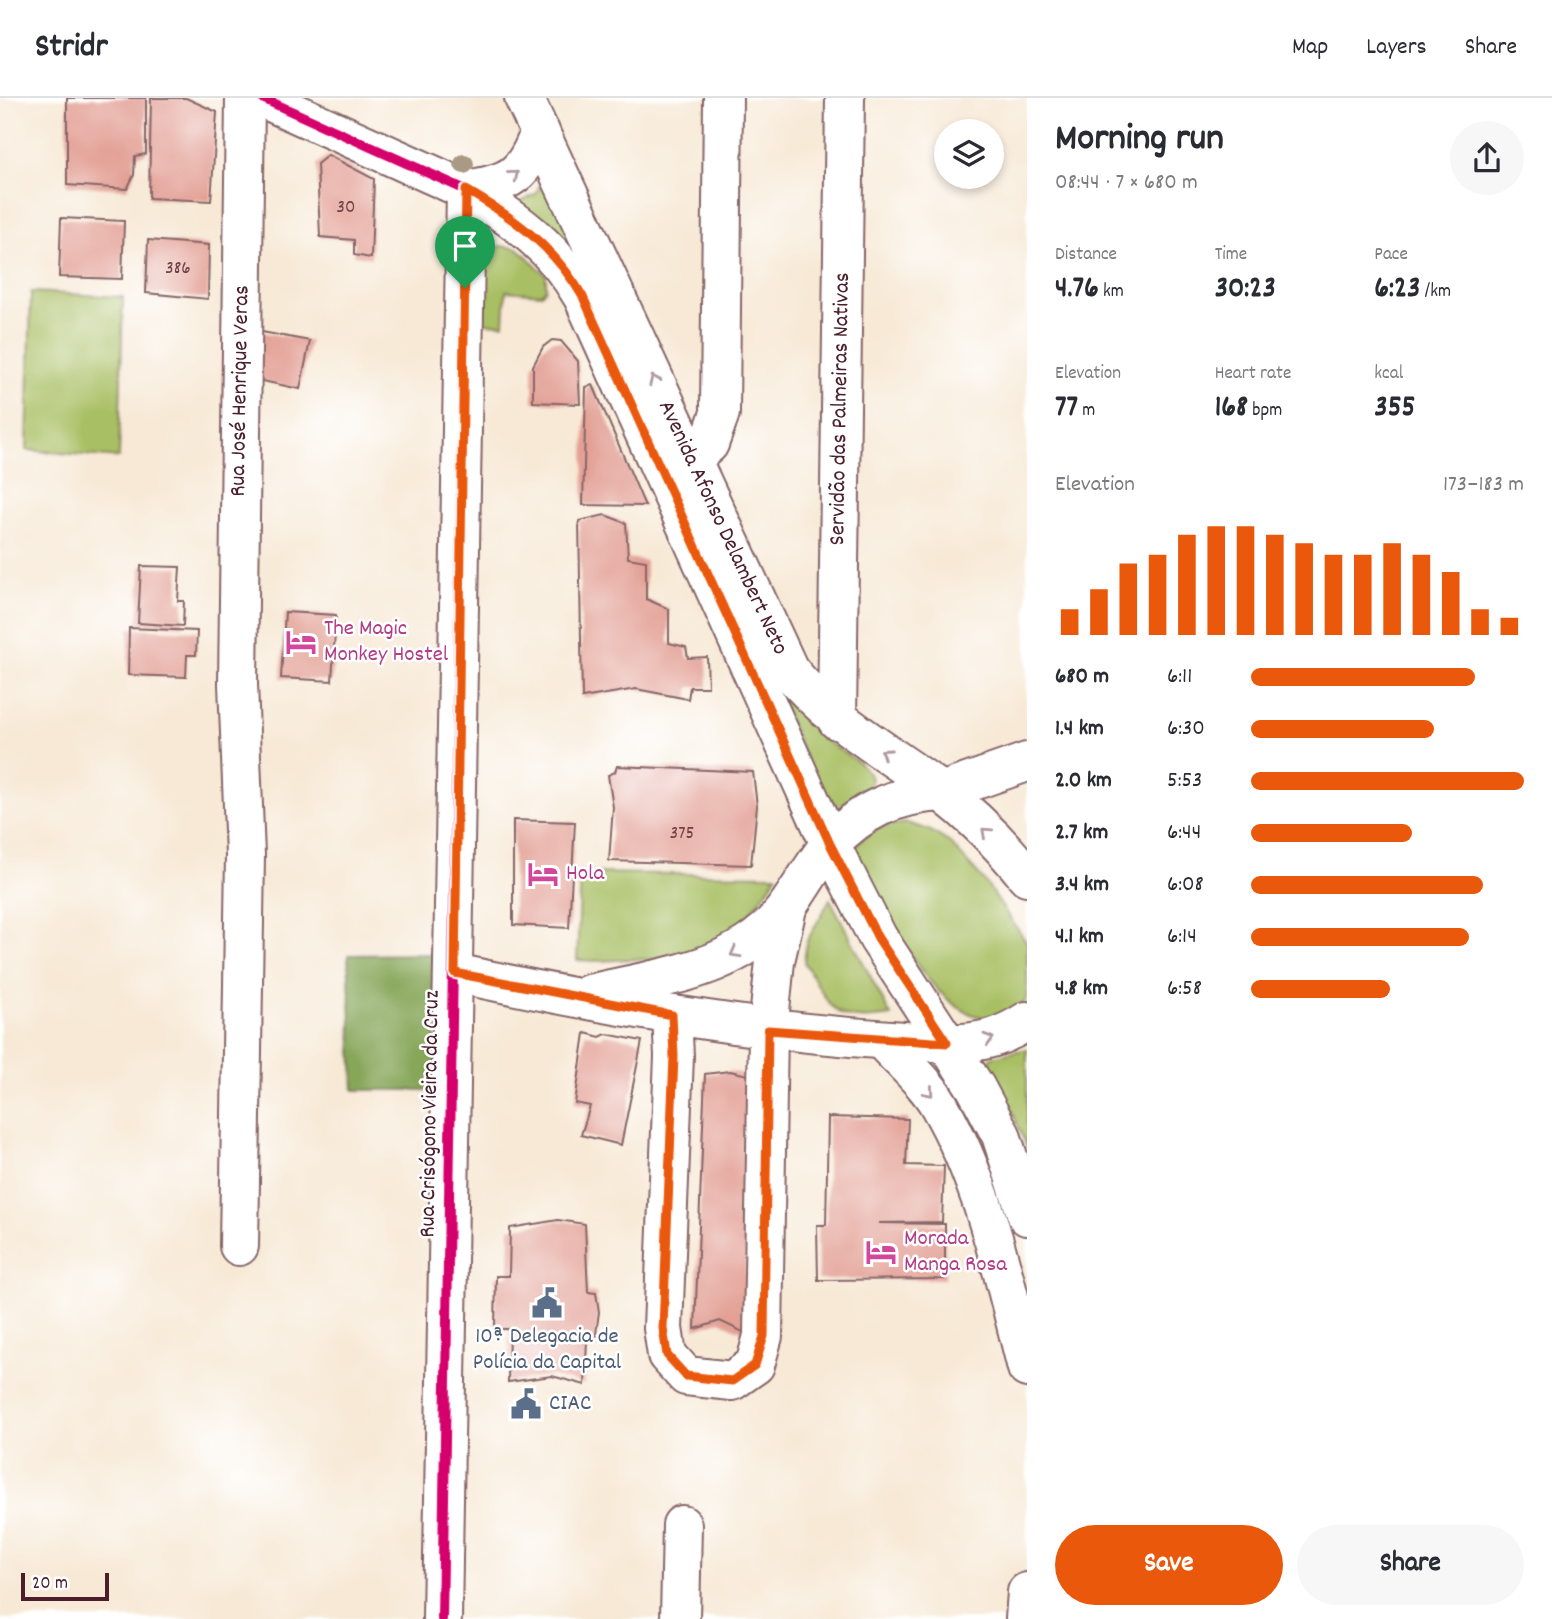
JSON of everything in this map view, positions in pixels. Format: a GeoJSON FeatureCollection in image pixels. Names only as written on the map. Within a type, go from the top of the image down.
{"type":"FeatureCollection","features":[{"type":"Feature","properties":{"kind":"street","name":"Rua José Henrique Veras"},"geometry":{"type":"LineString","coordinates":[[239,1246],[245,855],[238,684],[245,98]]}},
{"type":"Feature","properties":{"kind":"street","name":"Avenida Afonso Delambert Neto"},"geometry":{"type":"LineString","coordinates":[[262,98],[466,190],[522,225],[568,271],[583,297],[830,844],[878,938],[947,1043],[1001,1135],[1027,1216]]}},
{"type":"Feature","properties":{"kind":"street","name":"Avenida Afonso Delambert Neto"},"geometry":{"type":"LineString","coordinates":[[524,98],[774,645],[789,670],[810,696],[837,720],[941,792],[1007,852],[1027,876]]}},
{"type":"Feature","properties":{"kind":"street"},"geometry":{"type":"LineString","coordinates":[[691,459],[709,444],[720,413],[723,98]]}},
{"type":"Feature","properties":{"kind":"street","name":"Servidão das Palmeiras Nativas"},"geometry":{"type":"LineString","coordinates":[[837,720],[845,98]]}},
{"type":"Feature","properties":{"kind":"street"},"geometry":{"type":"LineString","coordinates":[[466,190],[501,185],[517,175],[531,156],[540,132]]}},
{"type":"Feature","properties":{"kind":"street","name":"Rua Crisógono Vieira da Cruz"},"geometry":{"type":"LineString","coordinates":[[442,1619],[455,973],[466,190]]}},
{"type":"Feature","properties":{"kind":"street"},"geometry":{"type":"LineString","coordinates":[[573,997],[716,964],[747,946],[786,908],[807,872],[848,825],[891,800],[941,792],[1027,762]]}},
{"type":"Feature","properties":{"kind":"street"},"geometry":{"type":"LineString","coordinates":[[672,1015],[674,1056],[663,1328],[667,1355],[686,1376],[732,1381],[755,1365],[764,1336],[768,1030],[775,961],[786,908]]}},
{"type":"Feature","properties":{"kind":"street"},"geometry":{"type":"LineString","coordinates":[[455,973],[672,1015],[768,1030],[883,1041],[974,1044],[1007,1034],[1027,1021]]}},
{"type":"Feature","properties":{"kind":"street"},"geometry":{"type":"LineString","coordinates":[[883,1041],[938,1103],[966,1161],[1006,1285],[1027,1368]]}},
{"type":"Feature","properties":{"kind":"street"},"geometry":{"type":"LineString","coordinates":[[680,1619],[682,1524]]}},
{"type":"Feature","properties":{"kind":"street"},"geometry":{"type":"LineString","coordinates":[[1025,1619],[1027,1592]]}},
{"type":"Feature","properties":{"kind":"green space"},"geometry":{"type":"Polygon","coordinates":[[[546,169],[602,296],[517,204],[536,194],[546,169]]]}},
{"type":"Feature","properties":{"kind":"green space"},"geometry":{"type":"Polygon","coordinates":[[[499,246],[518,248],[546,275],[546,289],[541,294],[506,291],[504,324],[484,323],[486,270],[488,261],[499,246]]]}},
{"type":"Feature","properties":{"kind":"green space"},"geometry":{"type":"Polygon","coordinates":[[[31,292],[123,297],[119,458],[27,450],[31,292]]]}},
{"type":"Feature","properties":{"kind":"green space"},"geometry":{"type":"Polygon","coordinates":[[[772,681],[816,731],[867,771],[871,782],[860,798],[830,815],[772,681]]]}},
{"type":"Feature","properties":{"kind":"green space"},"geometry":{"type":"Polygon","coordinates":[[[907,823],[929,830],[950,843],[986,883],[1027,943],[1027,997],[1015,1011],[997,1017],[974,1015],[952,1002],[931,982],[894,928],[855,854],[855,846],[878,829],[907,823]]]}},
{"type":"Feature","properties":{"kind":"green space"},"geometry":{"type":"Polygon","coordinates":[[[581,873],[777,875],[759,902],[737,926],[696,953],[669,960],[590,961],[577,960],[581,873]]]}},
{"type":"Feature","properties":{"kind":"green space"},"geometry":{"type":"Polygon","coordinates":[[[830,899],[891,1016],[856,1018],[844,1015],[828,1002],[804,962],[807,941],[830,899]]]}},
{"type":"Feature","properties":{"kind":"green space"},"geometry":{"type":"Polygon","coordinates":[[[435,954],[436,1090],[354,1090],[348,955],[435,954]]]}},
{"type":"Feature","properties":{"kind":"green space"},"geometry":{"type":"Polygon","coordinates":[[[1027,1049],[1027,1149],[1012,1110],[987,1066],[991,1057],[1027,1049]]]}},
{"type":"Feature","properties":{"kind":"building"},"geometry":{"type":"Polygon","coordinates":[[[67,98],[146,98],[146,154],[135,156],[134,175],[127,189],[67,185],[67,98]]]}},
{"type":"Feature","properties":{"kind":"building"},"geometry":{"type":"Polygon","coordinates":[[[151,98],[186,98],[217,112],[211,201],[149,198],[151,98]]]}},
{"type":"Feature","properties":{"kind":"building"},"geometry":{"type":"Polygon","coordinates":[[[328,155],[374,179],[371,258],[354,255],[354,240],[320,237],[317,164],[328,155]]]}},
{"type":"Feature","properties":{"kind":"building"},"geometry":{"type":"Polygon","coordinates":[[[61,218],[124,221],[122,279],[59,277],[61,218]]]}},
{"type":"Feature","properties":{"kind":"building"},"geometry":{"type":"Polygon","coordinates":[[[148,240],[209,245],[208,299],[146,293],[148,240]]]}},
{"type":"Feature","properties":{"kind":"building"},"geometry":{"type":"Polygon","coordinates":[[[262,332],[310,341],[300,389],[253,379],[262,332]]]}},
{"type":"Feature","properties":{"kind":"building"},"geometry":{"type":"Polygon","coordinates":[[[552,340],[561,341],[578,361],[580,404],[533,402],[533,366],[543,347],[552,340]]]}},
{"type":"Feature","properties":{"kind":"building"},"geometry":{"type":"Polygon","coordinates":[[[593,385],[645,506],[583,505],[586,387],[593,385]]]}},
{"type":"Feature","properties":{"kind":"building"},"geometry":{"type":"Polygon","coordinates":[[[605,515],[626,523],[628,558],[646,561],[646,599],[669,609],[669,643],[686,647],[688,658],[707,657],[708,687],[690,687],[688,699],[636,689],[582,698],[579,521],[605,515]]]}},
{"type":"Feature","properties":{"kind":"building"},"geometry":{"type":"Polygon","coordinates":[[[141,566],[180,567],[178,601],[184,601],[183,626],[138,623],[141,566]]]}},
{"type":"Feature","properties":{"kind":"building"},"geometry":{"type":"Polygon","coordinates":[[[285,612],[336,615],[332,681],[281,678],[285,612]]]}},
{"type":"Feature","properties":{"kind":"building"},"geometry":{"type":"Polygon","coordinates":[[[129,628],[197,631],[196,655],[187,655],[186,677],[128,675],[129,628]]]}},
{"type":"Feature","properties":{"kind":"building"},"geometry":{"type":"Polygon","coordinates":[[[617,766],[753,772],[757,806],[751,865],[609,861],[613,807],[608,775],[615,772],[617,766]]]}},
{"type":"Feature","properties":{"kind":"building","name":"Hola"},"geometry":{"type":"Polygon","coordinates":[[[513,820],[575,822],[569,928],[513,925],[513,820]]]}},
{"type":"Feature","properties":{"kind":"building"},"geometry":{"type":"Polygon","coordinates":[[[585,1033],[642,1041],[621,1145],[581,1135],[590,1106],[575,1103],[585,1033]]]}},
{"type":"Feature","properties":{"kind":"building"},"geometry":{"type":"Polygon","coordinates":[[[730,1071],[748,1075],[745,1333],[720,1321],[695,1329],[705,1074],[730,1071]]]}},
{"type":"Feature","properties":{"kind":"building"},"geometry":{"type":"Polygon","coordinates":[[[828,1117],[908,1119],[906,1165],[944,1166],[942,1222],[879,1223],[945,1224],[945,1279],[818,1280],[817,1225],[826,1225],[828,1117]]]}},
{"type":"Feature","properties":{"kind":"building","name":"10ª Delegacia de Polícia da Capital"},"geometry":{"type":"Polygon","coordinates":[[[558,1220],[585,1224],[588,1292],[596,1293],[599,1312],[595,1341],[587,1340],[585,1385],[552,1376],[508,1382],[509,1329],[495,1329],[496,1276],[509,1276],[510,1228],[558,1220]]]}},
{"type":"Feature","properties":{"kind":"cycle path"},"geometry":{"type":"LineString","coordinates":[[262,98],[466,190],[517,223],[547,249],[572,279],[583,297],[830,844]]}},
{"type":"Feature","properties":{"kind":"cycle path"},"geometry":{"type":"LineString","coordinates":[[442,1619],[466,190]]}},
{"type":"Feature","properties":{"kind":"place","name":"The Magic Monkey Hostel"},"geometry":{"type":"Point","coordinates":[301,642]}},
{"type":"Feature","properties":{"kind":"place","name":"Hola"},"geometry":{"type":"Point","coordinates":[543,874]}},
{"type":"Feature","properties":{"kind":"place","name":"Morada Manga Rosa"},"geometry":{"type":"Point","coordinates":[881,1252]}},
{"type":"Feature","properties":{"kind":"place","name":"10ª Delegacia de Polícia da Capital"},"geometry":{"type":"Point","coordinates":[547,1303]}},
{"type":"Feature","properties":{"kind":"place","name":"CIAC"},"geometry":{"type":"Point","coordinates":[526,1404]}},
{"type":"Feature","properties":{"kind":"route"},"geometry":{"type":"LineString","coordinates":[[466,190],[522,225],[568,271],[583,297],[830,844],[878,938],[947,1043],[883,1041],[768,1030],[764,1336],[755,1365],[732,1381],[686,1376],[667,1355],[663,1328],[674,1056],[672,1015],[455,973],[465,288],[466,190]]}}]}
